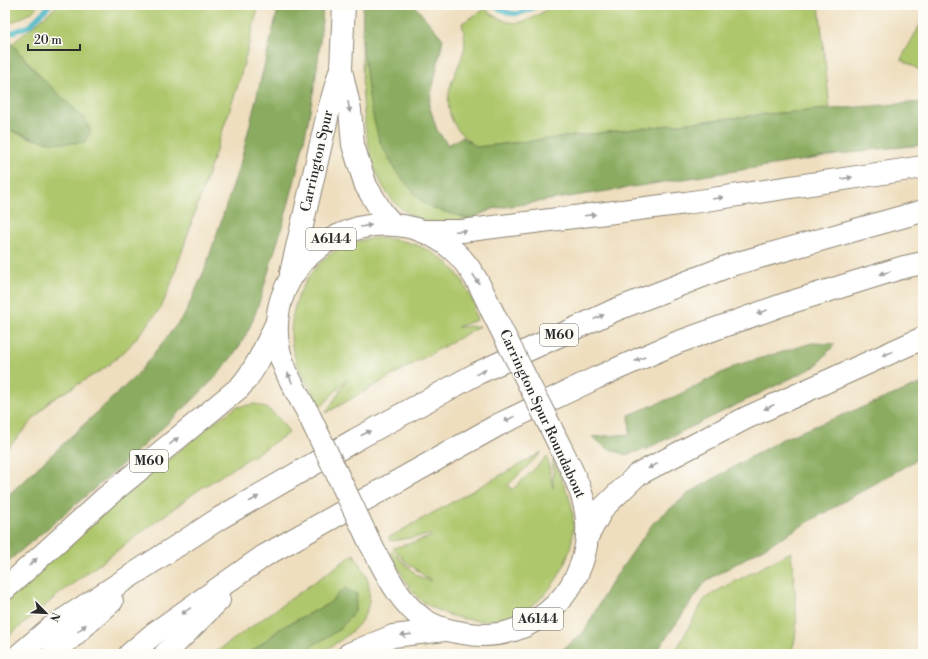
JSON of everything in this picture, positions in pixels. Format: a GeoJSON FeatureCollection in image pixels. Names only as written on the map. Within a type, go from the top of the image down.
{"type":"FeatureCollection","features":[{"type":"Feature","properties":{"kind":"main road","name":"Carrington Spur"},"geometry":{"type":"LineString","coordinates":[[344,5],[341,68],[350,110],[353,145],[373,200],[394,225]]}},
{"type":"Feature","properties":{"kind":"main road","name":"Carrington Spur"},"geometry":{"type":"LineString","coordinates":[[290,278],[328,109],[341,68]]}},
{"type":"Feature","properties":{"kind":"main road"},"geometry":{"type":"LineString","coordinates":[[422,231],[462,231],[686,203],[923,167]]}},
{"type":"Feature","properties":{"kind":"main road","name":"M60"},"geometry":{"type":"LineString","coordinates":[[20,654],[50,629],[220,518],[354,440],[478,373],[615,310],[731,265],[923,211]]}},
{"type":"Feature","properties":{"kind":"main road","name":"Carrington Spur Roundabout"},"geometry":{"type":"LineString","coordinates":[[370,225],[394,225],[422,231],[454,251],[483,290],[580,490],[586,512],[587,537],[583,558],[577,574],[554,607],[542,617],[514,631],[494,635],[475,636],[445,630],[424,620],[400,597],[370,543],[282,359],[277,336],[277,322],[284,292],[290,278],[305,259],[324,242],[349,229],[370,225]]}},
{"type":"Feature","properties":{"kind":"main road"},"geometry":{"type":"LineString","coordinates":[[130,654],[156,632],[264,556],[498,424],[596,378],[676,344],[782,305],[904,267],[923,263]]}},
{"type":"Feature","properties":{"kind":"main road","name":"M60"},"geometry":{"type":"LineString","coordinates":[[5,589],[105,498],[240,387],[258,363],[277,322]]}},
{"type":"Feature","properties":{"kind":"main road"},"geometry":{"type":"LineString","coordinates":[[587,537],[603,508],[637,474],[746,418],[923,338]]}},
{"type":"Feature","properties":{"kind":"main road","name":"M60"},"geometry":{"type":"LineString","coordinates":[[54,654],[120,593],[220,518]]}},
{"type":"Feature","properties":{"kind":"main road"},"geometry":{"type":"LineString","coordinates":[[165,654],[264,556]]}},
{"type":"Feature","properties":{"kind":"main road"},"geometry":{"type":"LineString","coordinates":[[349,654],[393,636],[445,630]]}},
{"type":"Feature","properties":{"kind":"green space"},"geometry":{"type":"Polygon","coordinates":[[[5,5],[39,5],[32,12],[5,26],[5,5]]]}},
{"type":"Feature","properties":{"kind":"green space"},"geometry":{"type":"Polygon","coordinates":[[[58,5],[259,5],[239,82],[171,284],[161,308],[127,349],[105,368],[50,401],[5,451],[5,128],[35,140],[40,76],[12,44],[58,5]]]}},
{"type":"Feature","properties":{"kind":"green space"},"geometry":{"type":"Polygon","coordinates":[[[281,5],[323,5],[316,72],[305,137],[280,234],[261,297],[250,327],[240,345],[223,369],[193,400],[103,481],[5,564],[5,498],[136,376],[185,314],[205,269],[241,161],[278,9],[281,5]]]}},
{"type":"Feature","properties":{"kind":"green space"},"geometry":{"type":"Polygon","coordinates":[[[363,5],[414,5],[443,39],[429,105],[437,130],[448,145],[462,137],[477,147],[767,114],[923,102],[923,145],[869,150],[492,209],[470,219],[432,208],[421,201],[396,171],[379,140],[370,103],[362,39],[363,5]]]}},
{"type":"Feature","properties":{"kind":"green space"},"geometry":{"type":"Polygon","coordinates":[[[554,5],[819,5],[830,109],[767,114],[477,147],[457,129],[450,115],[450,88],[465,47],[462,23],[485,9],[504,21],[512,23],[520,22],[535,16],[554,5]]]}},
{"type":"Feature","properties":{"kind":"green space"},"geometry":{"type":"Polygon","coordinates":[[[923,20],[923,72],[901,59],[923,20]]]}},
{"type":"Feature","properties":{"kind":"green space"},"geometry":{"type":"Polygon","coordinates":[[[362,39],[370,103],[379,140],[396,171],[432,208],[470,219],[436,223],[416,218],[397,205],[383,186],[373,164],[367,139],[364,113],[362,39]]]}},
{"type":"Feature","properties":{"kind":"green space"},"geometry":{"type":"Polygon","coordinates":[[[5,43],[12,44],[40,76],[83,117],[91,131],[85,142],[63,143],[44,141],[5,128],[5,43]]]}},
{"type":"Feature","properties":{"kind":"green space"},"geometry":{"type":"Polygon","coordinates":[[[375,238],[386,238],[408,242],[429,251],[448,264],[462,280],[476,307],[473,309],[477,320],[457,327],[480,326],[326,413],[347,379],[322,406],[319,404],[302,374],[294,355],[291,340],[291,324],[294,309],[299,294],[307,280],[327,257],[348,244],[375,238]]]}},
{"type":"Feature","properties":{"kind":"green space"},"geometry":{"type":"Polygon","coordinates":[[[812,343],[835,344],[816,366],[646,449],[626,455],[607,448],[592,437],[630,434],[629,415],[676,396],[737,365],[812,343]]]}},
{"type":"Feature","properties":{"kind":"green space"},"geometry":{"type":"Polygon","coordinates":[[[923,383],[923,456],[706,581],[655,654],[557,654],[584,632],[609,586],[653,523],[689,493],[780,440],[923,383]]]}},
{"type":"Feature","properties":{"kind":"green space"},"geometry":{"type":"Polygon","coordinates":[[[255,404],[266,408],[275,414],[289,433],[197,491],[59,594],[5,639],[5,603],[72,538],[217,420],[237,407],[255,404]]]}},
{"type":"Feature","properties":{"kind":"green space"},"geometry":{"type":"Polygon","coordinates":[[[542,452],[508,485],[512,490],[547,457],[553,488],[553,460],[570,500],[573,514],[573,529],[567,559],[552,586],[530,607],[517,614],[493,620],[468,620],[456,617],[432,608],[422,601],[408,585],[391,553],[392,551],[418,576],[431,581],[405,561],[393,548],[431,537],[430,535],[391,541],[388,538],[542,452]]]}},
{"type":"Feature","properties":{"kind":"green space"},"geometry":{"type":"Polygon","coordinates":[[[791,552],[796,605],[796,634],[789,654],[674,654],[704,600],[717,591],[791,552]]]}},
{"type":"Feature","properties":{"kind":"green space"},"geometry":{"type":"Polygon","coordinates":[[[354,554],[367,578],[369,588],[368,605],[361,621],[356,627],[331,647],[318,653],[299,654],[340,629],[345,588],[328,604],[281,628],[249,654],[213,654],[354,554]]]}},
{"type":"Feature","properties":{"kind":"green space"},"geometry":{"type":"Polygon","coordinates":[[[345,588],[357,594],[355,611],[340,629],[299,654],[249,654],[281,628],[328,604],[345,588]]]}},
{"type":"Feature","properties":{"kind":"waterway"},"geometry":{"type":"LineString","coordinates":[[5,35],[29,26],[50,5]]}},
{"type":"Feature","properties":{"kind":"waterway"},"geometry":{"type":"LineString","coordinates":[[493,5],[506,12],[516,14],[538,5]]}}]}
